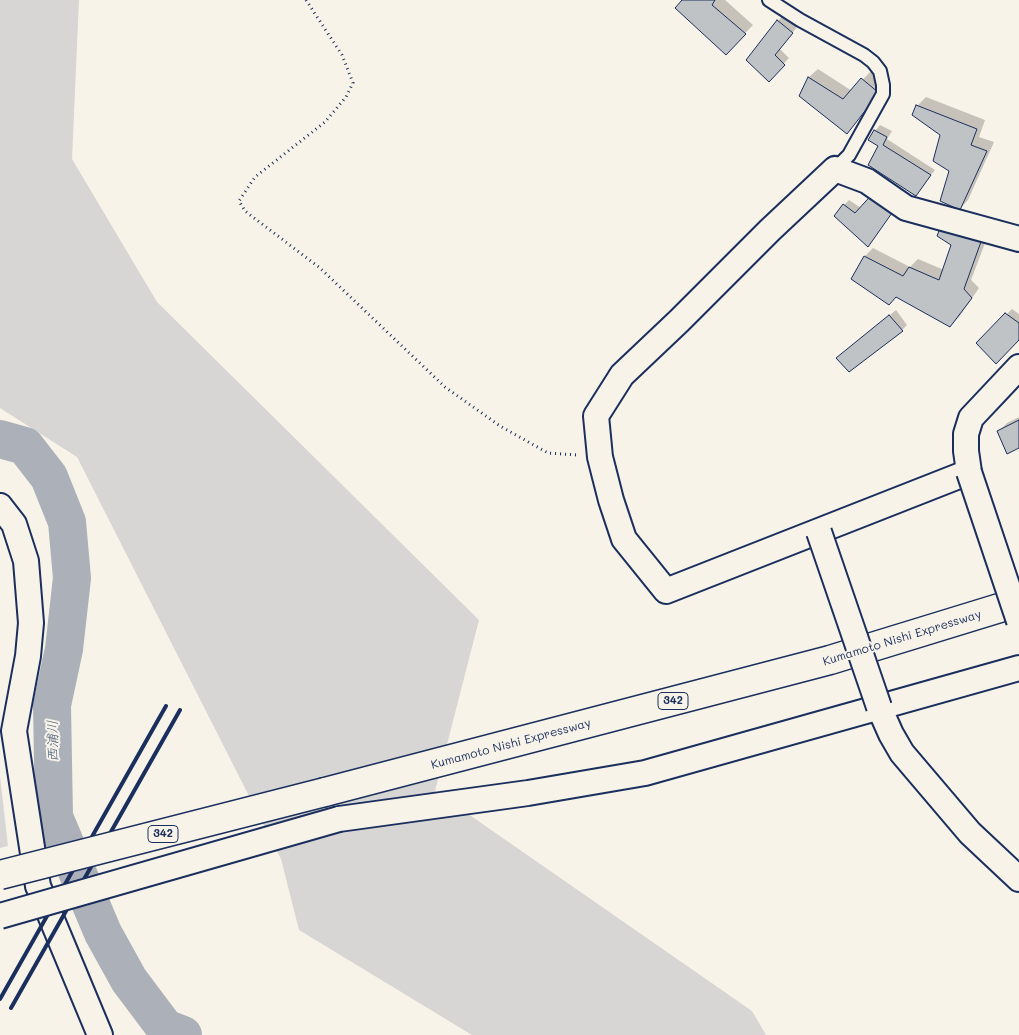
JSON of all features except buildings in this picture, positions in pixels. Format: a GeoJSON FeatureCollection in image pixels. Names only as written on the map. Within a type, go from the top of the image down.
{"type":"FeatureCollection","features":[{"type":"Feature","properties":{"kind":"highway","name":"Kumamoto Nishi Expressway"},"geometry":{"type":"LineString","coordinates":[[0,875],[830,660],[1019,602]]}},
{"type":"Feature","properties":{"kind":"street"},"geometry":{"type":"LineString","coordinates":[[969,472],[666,591],[624,539],[611,500],[600,457],[596,416],[622,375],[680,321],[770,230],[836,169],[867,181],[906,208],[1019,239]]}},
{"type":"Feature","properties":{"kind":"street"},"geometry":{"type":"LineString","coordinates":[[1019,367],[971,418],[966,434],[969,472],[1019,621]]}},
{"type":"Feature","properties":{"kind":"street"},"geometry":{"type":"LineString","coordinates":[[0,506],[14,524],[26,561],[30,623],[28,656],[14,731],[38,886],[100,1035]]}},
{"type":"Feature","properties":{"kind":"street"},"geometry":{"type":"LineString","coordinates":[[819,532],[879,707],[891,734],[902,753],[970,833],[1019,879]]}},
{"type":"Feature","properties":{"kind":"street"},"geometry":{"type":"LineString","coordinates":[[0,916],[339,819],[528,793],[645,773],[1019,668]]}},
{"type":"Feature","properties":{"kind":"lane"},"geometry":{"type":"LineString","coordinates":[[769,0],[800,20],[864,55],[880,71],[883,94],[849,155],[836,169]]}},
{"type":"Feature","properties":{"kind":"path"},"geometry":{"type":"LineString","coordinates":[[306,0],[342,54],[353,83],[346,97],[325,122],[255,177],[239,201],[245,211],[320,268],[445,387],[492,421],[548,453],[600,457]]}},
{"type":"Feature","properties":{"kind":"shaded area"},"geometry":{"type":"Polygon","coordinates":[[[0,0],[79,0],[72,159],[157,302],[479,620],[435,791],[752,1011],[766,1035],[472,1035],[299,930],[281,859],[77,457],[0,408],[0,0]]]}},
{"type":"Feature","properties":{"kind":"shaded area"},"geometry":{"type":"Polygon","coordinates":[[[0,776],[8,846],[0,848],[0,776]]]}},
{"type":"Feature","properties":{"kind":"waterway","name":"西浦川"},"geometry":{"type":"LineString","coordinates":[[0,439],[25,446],[49,477],[67,522],[72,578],[64,649],[52,705],[54,817],[103,933],[129,980],[165,1028],[183,1035]]}},
{"type":"Feature","properties":{"kind":"railway"},"geometry":{"type":"LineString","coordinates":[[0,999],[166,706]]}},
{"type":"Feature","properties":{"kind":"railway"},"geometry":{"type":"LineString","coordinates":[[11,1008],[180,710]]}}]}
